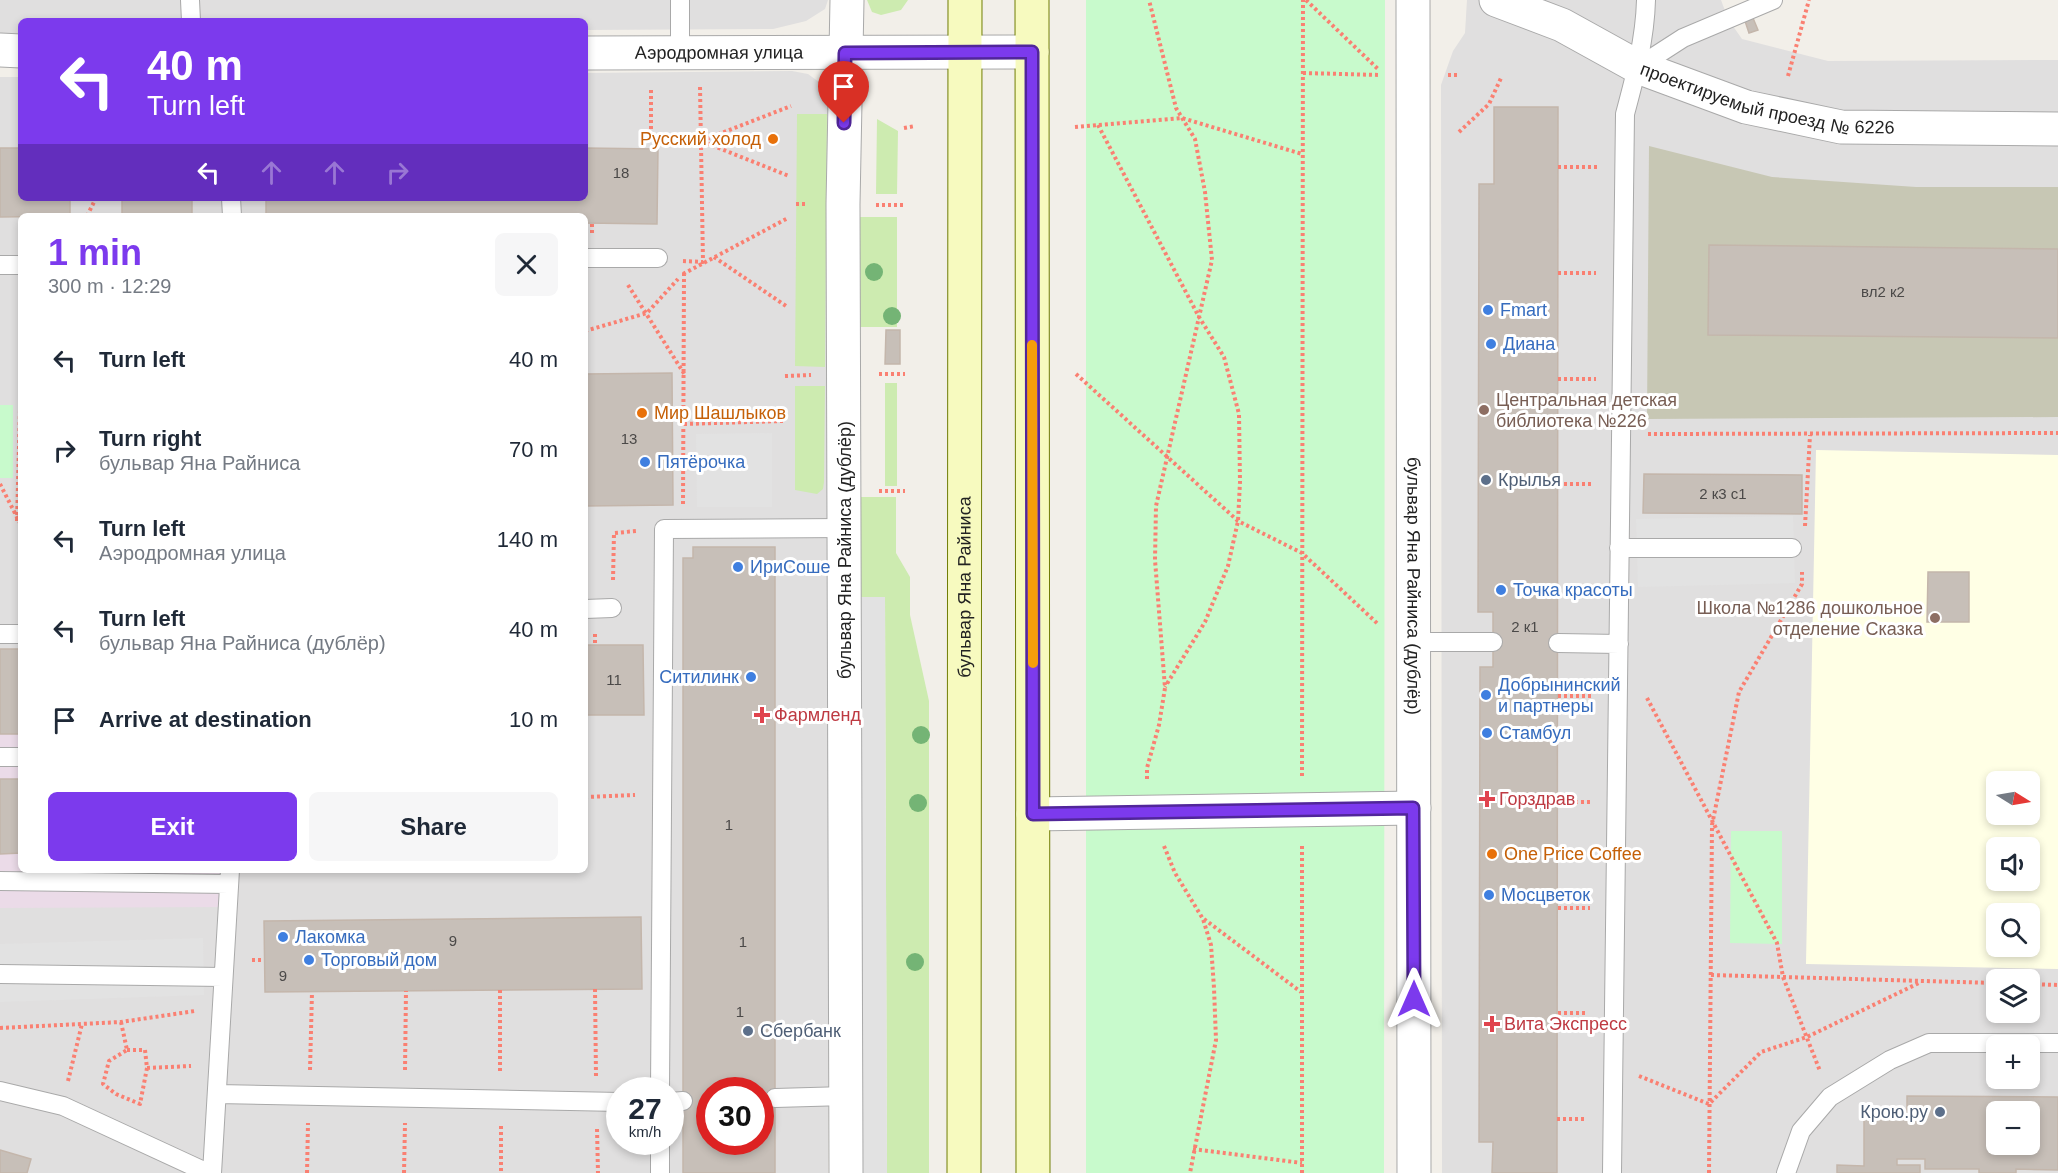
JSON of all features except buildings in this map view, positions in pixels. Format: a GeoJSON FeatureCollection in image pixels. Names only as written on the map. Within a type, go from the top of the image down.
{"type":"FeatureCollection","features":[{"type":"Feature","properties":{"kind":"main road","name":"бульвар Яна Райниса"},"geometry":{"type":"LineString","coordinates":[[964,1173],[965,0]]}},
{"type":"Feature","properties":{"kind":"main road"},"geometry":{"type":"LineString","coordinates":[[1032,0],[1033,1173]]}},
{"type":"Feature","properties":{"kind":"street","name":"бульвар Яна Райниса (дублёр)"},"geometry":{"type":"LineString","coordinates":[[846,1173],[846,528],[843,216],[848,0]]}},
{"type":"Feature","properties":{"kind":"street","name":"бульвар Яна Райниса (дублёр)"},"geometry":{"type":"LineString","coordinates":[[1413,0],[1414,1173]]}},
{"type":"Feature","properties":{"kind":"street","name":"проектируемый проезд № 6226"},"geometry":{"type":"LineString","coordinates":[[1496,0],[1562,25],[1638,67],[1746,107],[1841,127],[2058,129]]}},
{"type":"Feature","properties":{"kind":"street"},"geometry":{"type":"LineString","coordinates":[[0,50],[18,51]]}},
{"type":"Feature","properties":{"kind":"street","name":"Аэродромная улица"},"geometry":{"type":"LineString","coordinates":[[588,52],[1032,52]]}},
{"type":"Feature","properties":{"kind":"street"},"geometry":{"type":"LineString","coordinates":[[1033,814],[1413,808]]}},
{"type":"Feature","properties":{"kind":"lane"},"geometry":{"type":"LineString","coordinates":[[190,0],[190,18]]}},
{"type":"Feature","properties":{"kind":"lane"},"geometry":{"type":"LineString","coordinates":[[680,0],[690,53]]}},
{"type":"Feature","properties":{"kind":"lane"},"geometry":{"type":"LineString","coordinates":[[1612,1173],[1625,114],[1638,67],[1646,21],[1647,0]]}},
{"type":"Feature","properties":{"kind":"lane"},"geometry":{"type":"LineString","coordinates":[[1638,67],[1683,38],[1773,0]]}},
{"type":"Feature","properties":{"kind":"lane"},"geometry":{"type":"LineString","coordinates":[[588,258],[658,258]]}},
{"type":"Feature","properties":{"kind":"lane"},"geometry":{"type":"LineString","coordinates":[[0,265],[18,265]]}},
{"type":"Feature","properties":{"kind":"lane"},"geometry":{"type":"LineString","coordinates":[[660,1077],[664,529],[846,528]]}},
{"type":"Feature","properties":{"kind":"lane"},"geometry":{"type":"LineString","coordinates":[[1619,548],[1797,555]]}},
{"type":"Feature","properties":{"kind":"lane"},"geometry":{"type":"LineString","coordinates":[[588,609],[612,608]]}},
{"type":"Feature","properties":{"kind":"lane"},"geometry":{"type":"LineString","coordinates":[[0,634],[18,634]]}},
{"type":"Feature","properties":{"kind":"lane"},"geometry":{"type":"LineString","coordinates":[[1414,642],[1493,642]]}},
{"type":"Feature","properties":{"kind":"lane"},"geometry":{"type":"LineString","coordinates":[[1558,643],[1618,644]]}},
{"type":"Feature","properties":{"kind":"lane"},"geometry":{"type":"LineString","coordinates":[[0,758],[18,757]]}},
{"type":"Feature","properties":{"kind":"lane"},"geometry":{"type":"LineString","coordinates":[[0,881],[229,877],[219,1065],[210,1173],[63,1106],[0,1091]]}},
{"type":"Feature","properties":{"kind":"lane"},"geometry":{"type":"LineString","coordinates":[[0,974],[223,977]]}},
{"type":"Feature","properties":{"kind":"lane"},"geometry":{"type":"LineString","coordinates":[[1786,1173],[1801,1131],[1830,1097],[1890,1060],[1929,1043],[2058,1043]]}},
{"type":"Feature","properties":{"kind":"lane"},"geometry":{"type":"LineString","coordinates":[[217,1094],[606,1102]]}},
{"type":"Feature","properties":{"kind":"lane"},"geometry":{"type":"LineString","coordinates":[[775,1098],[846,1096]]}},
{"type":"Feature","properties":{"kind":"lane"},"geometry":{"type":"LineString","coordinates":[[660,1155],[660,1173]]}},
{"type":"Feature","properties":{"kind":"path"},"geometry":{"type":"LineString","coordinates":[[1148,788],[1147,768],[1159,725],[1165,687],[1155,560],[1156,506],[1212,260],[1205,192],[1195,139],[1176,108],[1149,0]]}},
{"type":"Feature","properties":{"kind":"path"},"geometry":{"type":"LineString","coordinates":[[1302,786],[1304,0]]}},
{"type":"Feature","properties":{"kind":"path"},"geometry":{"type":"LineString","coordinates":[[1303,73],[1385,75],[1304,0]]}},
{"type":"Feature","properties":{"kind":"path"},"geometry":{"type":"LineString","coordinates":[[1788,76],[1809,0]]}},
{"type":"Feature","properties":{"kind":"path"},"geometry":{"type":"LineString","coordinates":[[690,53],[700,141],[703,262]]}},
{"type":"Feature","properties":{"kind":"path"},"geometry":{"type":"LineString","coordinates":[[1444,75],[1459,75]]}},
{"type":"Feature","properties":{"kind":"path"},"geometry":{"type":"LineString","coordinates":[[1459,132],[1489,104],[1501,78]]}},
{"type":"Feature","properties":{"kind":"path"},"geometry":{"type":"LineString","coordinates":[[700,141],[791,106]]}},
{"type":"Feature","properties":{"kind":"path"},"geometry":{"type":"LineString","coordinates":[[1075,127],[1182,118],[1302,154]]}},
{"type":"Feature","properties":{"kind":"path"},"geometry":{"type":"LineString","coordinates":[[1098,125],[1199,317],[1224,357],[1239,414],[1238,521],[1228,566],[1205,622],[1165,687]]}},
{"type":"Feature","properties":{"kind":"path"},"geometry":{"type":"LineString","coordinates":[[904,128],[915,126]]}},
{"type":"Feature","properties":{"kind":"path"},"geometry":{"type":"LineString","coordinates":[[700,141],[789,177]]}},
{"type":"Feature","properties":{"kind":"path"},"geometry":{"type":"LineString","coordinates":[[1558,167],[1624,167]]}},
{"type":"Feature","properties":{"kind":"path"},"geometry":{"type":"LineString","coordinates":[[588,330],[647,313],[684,273],[788,218]]}},
{"type":"Feature","properties":{"kind":"path"},"geometry":{"type":"LineString","coordinates":[[714,257],[786,306]]}},
{"type":"Feature","properties":{"kind":"path"},"geometry":{"type":"LineString","coordinates":[[608,258],[647,313],[685,376]]}},
{"type":"Feature","properties":{"kind":"path"},"geometry":{"type":"LineString","coordinates":[[612,608],[614,533],[664,529],[683,503],[684,273]]}},
{"type":"Feature","properties":{"kind":"path"},"geometry":{"type":"LineString","coordinates":[[1558,273],[1623,273]]}},
{"type":"Feature","properties":{"kind":"path"},"geometry":{"type":"LineString","coordinates":[[1076,374],[1238,521],[1302,553],[1383,629]]}},
{"type":"Feature","properties":{"kind":"path"},"geometry":{"type":"LineString","coordinates":[[1558,379],[1621,379]]}},
{"type":"Feature","properties":{"kind":"path"},"geometry":{"type":"LineString","coordinates":[[684,424],[783,421]]}},
{"type":"Feature","properties":{"kind":"path"},"geometry":{"type":"LineString","coordinates":[[1621,434],[2058,433]]}},
{"type":"Feature","properties":{"kind":"path"},"geometry":{"type":"LineString","coordinates":[[1805,527],[1810,435]]}},
{"type":"Feature","properties":{"kind":"path"},"geometry":{"type":"LineString","coordinates":[[0,484],[17,521]]}},
{"type":"Feature","properties":{"kind":"path"},"geometry":{"type":"LineString","coordinates":[[17,521],[18,484]]}},
{"type":"Feature","properties":{"kind":"path"},"geometry":{"type":"LineString","coordinates":[[1558,484],[1620,484]]}},
{"type":"Feature","properties":{"kind":"path"},"geometry":{"type":"LineString","coordinates":[[1709,1173],[1712,825],[1739,692],[1802,584],[1797,555]]}},
{"type":"Feature","properties":{"kind":"path"},"geometry":{"type":"LineString","coordinates":[[1558,590],[1619,590]]}},
{"type":"Feature","properties":{"kind":"path"},"geometry":{"type":"LineString","coordinates":[[1646,697],[1712,825],[1777,943],[1783,977],[1830,1097]]}},
{"type":"Feature","properties":{"kind":"path"},"geometry":{"type":"LineString","coordinates":[[588,797],[663,794]]}},
{"type":"Feature","properties":{"kind":"path"},"geometry":{"type":"LineString","coordinates":[[1161,838],[1175,873],[1203,919],[1211,945],[1216,1040],[1190,1173]]}},
{"type":"Feature","properties":{"kind":"path"},"geometry":{"type":"LineString","coordinates":[[1302,841],[1302,1173]]}},
{"type":"Feature","properties":{"kind":"path"},"geometry":{"type":"LineString","coordinates":[[1203,919],[1301,992]]}},
{"type":"Feature","properties":{"kind":"path"},"geometry":{"type":"LineString","coordinates":[[1711,975],[1986,983]]}},
{"type":"Feature","properties":{"kind":"path"},"geometry":{"type":"LineString","coordinates":[[1709,1104],[1761,1052],[1807,1037],[1921,982]]}},
{"type":"Feature","properties":{"kind":"path"},"geometry":{"type":"LineString","coordinates":[[2040,984],[2058,985]]}},
{"type":"Feature","properties":{"kind":"path"},"geometry":{"type":"LineString","coordinates":[[595,989],[598,1173]]}},
{"type":"Feature","properties":{"kind":"path"},"geometry":{"type":"LineString","coordinates":[[500,990],[501,1173]]}},
{"type":"Feature","properties":{"kind":"path"},"geometry":{"type":"LineString","coordinates":[[404,1173],[406,991]]}},
{"type":"Feature","properties":{"kind":"path"},"geometry":{"type":"LineString","coordinates":[[307,1173],[312,992]]}},
{"type":"Feature","properties":{"kind":"path"},"geometry":{"type":"LineString","coordinates":[[0,1028],[121,1022],[222,1006]]}},
{"type":"Feature","properties":{"kind":"path"},"geometry":{"type":"LineString","coordinates":[[121,1022],[128,1050]]}},
{"type":"Feature","properties":{"kind":"path"},"geometry":{"type":"LineString","coordinates":[[63,1106],[82,1024]]}},
{"type":"Feature","properties":{"kind":"path"},"geometry":{"type":"LineString","coordinates":[[128,1050],[145,1050],[147,1068],[140,1104],[116,1094],[103,1084],[108,1061],[128,1050]]}},
{"type":"Feature","properties":{"kind":"path"},"geometry":{"type":"LineString","coordinates":[[147,1068],[219,1065]]}},
{"type":"Feature","properties":{"kind":"path"},"geometry":{"type":"LineString","coordinates":[[1614,1066],[1709,1104]]}},
{"type":"Feature","properties":{"kind":"path"},"geometry":{"type":"LineString","coordinates":[[1193,1149],[1302,1163]]}},
{"type":"Feature","properties":{"kind":"shaded area"},"geometry":{"type":"Polygon","coordinates":[[[0,0],[828,0],[825,9],[806,21],[773,29],[588,30],[588,18],[18,18],[18,33],[0,33],[0,0]]]}},
{"type":"Feature","properties":{"kind":"shaded area"},"geometry":{"type":"Polygon","coordinates":[[[1467,0],[1721,0],[1728,19],[1742,39],[1828,61],[2058,60],[2058,1173],[1442,1173],[1441,85],[1453,51],[1465,33],[1467,0]]]}},
{"type":"Feature","properties":{"kind":"shaded area"},"geometry":{"type":"Polygon","coordinates":[[[792,71],[808,74],[823,85],[831,102],[828,1173],[0,1173],[0,77],[18,77],[18,201],[588,201],[588,73],[792,71]]]}},
{"type":"Feature","properties":{"kind":"shaded area"},"geometry":{"type":"Polygon","coordinates":[[[1649,146],[1772,177],[1916,187],[2058,187],[2058,417],[1647,419],[1649,146]]]}},
{"type":"Feature","properties":{"kind":"shaded area"},"geometry":{"type":"Polygon","coordinates":[[[772,433],[772,507],[697,507],[696,434],[772,433]]]}},
{"type":"Feature","properties":{"kind":"shaded area","name":"Школа №1286 дошкольное отделение Сказка"},"geometry":{"type":"Polygon","coordinates":[[[1816,450],[2058,455],[2058,969],[1806,964],[1816,450]]]}},
{"type":"Feature","properties":{"kind":"shaded area"},"geometry":{"type":"Polygon","coordinates":[[[1793,516],[1795,583],[1638,587],[1636,519],[1793,516]]]}},
{"type":"Feature","properties":{"kind":"shaded area"},"geometry":{"type":"Polygon","coordinates":[[[860,597],[885,597],[887,1173],[861,1173],[860,597]]]}},
{"type":"Feature","properties":{"kind":"shaded area"},"geometry":{"type":"Polygon","coordinates":[[[0,649],[18,649],[18,873],[222,873],[223,907],[0,908],[0,649]]]}},
{"type":"Feature","properties":{"kind":"shaded area"},"geometry":{"type":"Polygon","coordinates":[[[203,938],[204,995],[0,1002],[0,944],[203,938]]]}},
{"type":"Feature","properties":{"kind":"green space"},"geometry":{"type":"Polygon","coordinates":[[[867,0],[908,0],[901,10],[881,15],[872,12],[867,0]]]}},
{"type":"Feature","properties":{"kind":"green space"},"geometry":{"type":"Polygon","coordinates":[[[1086,0],[1385,0],[1384,1173],[1086,1173],[1086,0]]]}},
{"type":"Feature","properties":{"kind":"green space"},"geometry":{"type":"Polygon","coordinates":[[[797,114],[827,114],[825,367],[795,366],[797,114]]]}},
{"type":"Feature","properties":{"kind":"green space"},"geometry":{"type":"Polygon","coordinates":[[[877,119],[898,131],[897,194],[876,194],[877,119]]]}},
{"type":"Feature","properties":{"kind":"green space"},"geometry":{"type":"Polygon","coordinates":[[[860,217],[897,217],[897,327],[860,327],[860,217]]]}},
{"type":"Feature","properties":{"kind":"green space"},"geometry":{"type":"Polygon","coordinates":[[[885,383],[897,383],[897,486],[885,486],[885,383]]]}},
{"type":"Feature","properties":{"kind":"green space"},"geometry":{"type":"Polygon","coordinates":[[[795,386],[825,386],[824,482],[823,489],[817,494],[795,490],[795,386]]]}},
{"type":"Feature","properties":{"kind":"green space"},"geometry":{"type":"Polygon","coordinates":[[[0,405],[13,405],[13,478],[0,478],[0,405]]]}},
{"type":"Feature","properties":{"kind":"green space"},"geometry":{"type":"Polygon","coordinates":[[[859,497],[896,497],[896,553],[910,577],[910,615],[929,701],[929,1173],[887,1173],[885,597],[860,597],[859,497]]]}},
{"type":"Feature","properties":{"kind":"green space"},"geometry":{"type":"Polygon","coordinates":[[[1731,831],[1782,831],[1782,944],[1730,943],[1731,831]]]}},
{"type":"Feature","properties":{"kind":"slow traffic"},"geometry":{"type":"LineString","coordinates":[[1032,345],[1033,663]]}},
{"type":"Feature","properties":{"kind":"place","name":"Русский холод"},"geometry":{"type":"Point","coordinates":[773,139]}},
{"type":"Feature","properties":{"kind":"place","name":"Fmart"},"geometry":{"type":"Point","coordinates":[1488,310]}},
{"type":"Feature","properties":{"kind":"place","name":"Диана"},"geometry":{"type":"Point","coordinates":[1491,344]}},
{"type":"Feature","properties":{"kind":"place","name":"Центральная детская библиотека №226"},"geometry":{"type":"Point","coordinates":[1484,410]}},
{"type":"Feature","properties":{"kind":"place","name":"Мир Шашлыков"},"geometry":{"type":"Point","coordinates":[642,413]}},
{"type":"Feature","properties":{"kind":"place","name":"Пятёрочка"},"geometry":{"type":"Point","coordinates":[645,462]}},
{"type":"Feature","properties":{"kind":"place","name":"Крылья"},"geometry":{"type":"Point","coordinates":[1486,480]}},
{"type":"Feature","properties":{"kind":"place","name":"ИриСоше"},"geometry":{"type":"Point","coordinates":[738,567]}},
{"type":"Feature","properties":{"kind":"place","name":"Точка красоты"},"geometry":{"type":"Point","coordinates":[1501,590]}},
{"type":"Feature","properties":{"kind":"place","name":"Школа №1286 дошкольное отделение Сказка"},"geometry":{"type":"Point","coordinates":[1935,618]}},
{"type":"Feature","properties":{"kind":"place","name":"Ситилинк"},"geometry":{"type":"Point","coordinates":[751,677]}},
{"type":"Feature","properties":{"kind":"place","name":"Добрынинский и партнеры"},"geometry":{"type":"Point","coordinates":[1486,695]}},
{"type":"Feature","properties":{"kind":"place","name":"Фармленд"},"geometry":{"type":"Point","coordinates":[762,715]}},
{"type":"Feature","properties":{"kind":"place","name":"Стамбул"},"geometry":{"type":"Point","coordinates":[1487,733]}},
{"type":"Feature","properties":{"kind":"place","name":"Горздрав"},"geometry":{"type":"Point","coordinates":[1487,799]}},
{"type":"Feature","properties":{"kind":"place","name":"One Price Coffee"},"geometry":{"type":"Point","coordinates":[1492,854]}},
{"type":"Feature","properties":{"kind":"place","name":"Мосцветок"},"geometry":{"type":"Point","coordinates":[1489,895]}},
{"type":"Feature","properties":{"kind":"place","name":"Лакомка"},"geometry":{"type":"Point","coordinates":[283,937]}},
{"type":"Feature","properties":{"kind":"place","name":"Торговый дом"},"geometry":{"type":"Point","coordinates":[309,960]}},
{"type":"Feature","properties":{"kind":"place","name":"Вита Экспресс"},"geometry":{"type":"Point","coordinates":[1492,1024]}},
{"type":"Feature","properties":{"kind":"place","name":"Сбербанк"},"geometry":{"type":"Point","coordinates":[748,1031]}},
{"type":"Feature","properties":{"kind":"place","name":"Крою.ру"},"geometry":{"type":"Point","coordinates":[1940,1112]}},
{"type":"Feature","properties":{"kind":"route"},"geometry":{"type":"LineString","coordinates":[[844,123],[845,53],[1032,52],[1033,814],[1413,808],[1414,999]]}}]}
